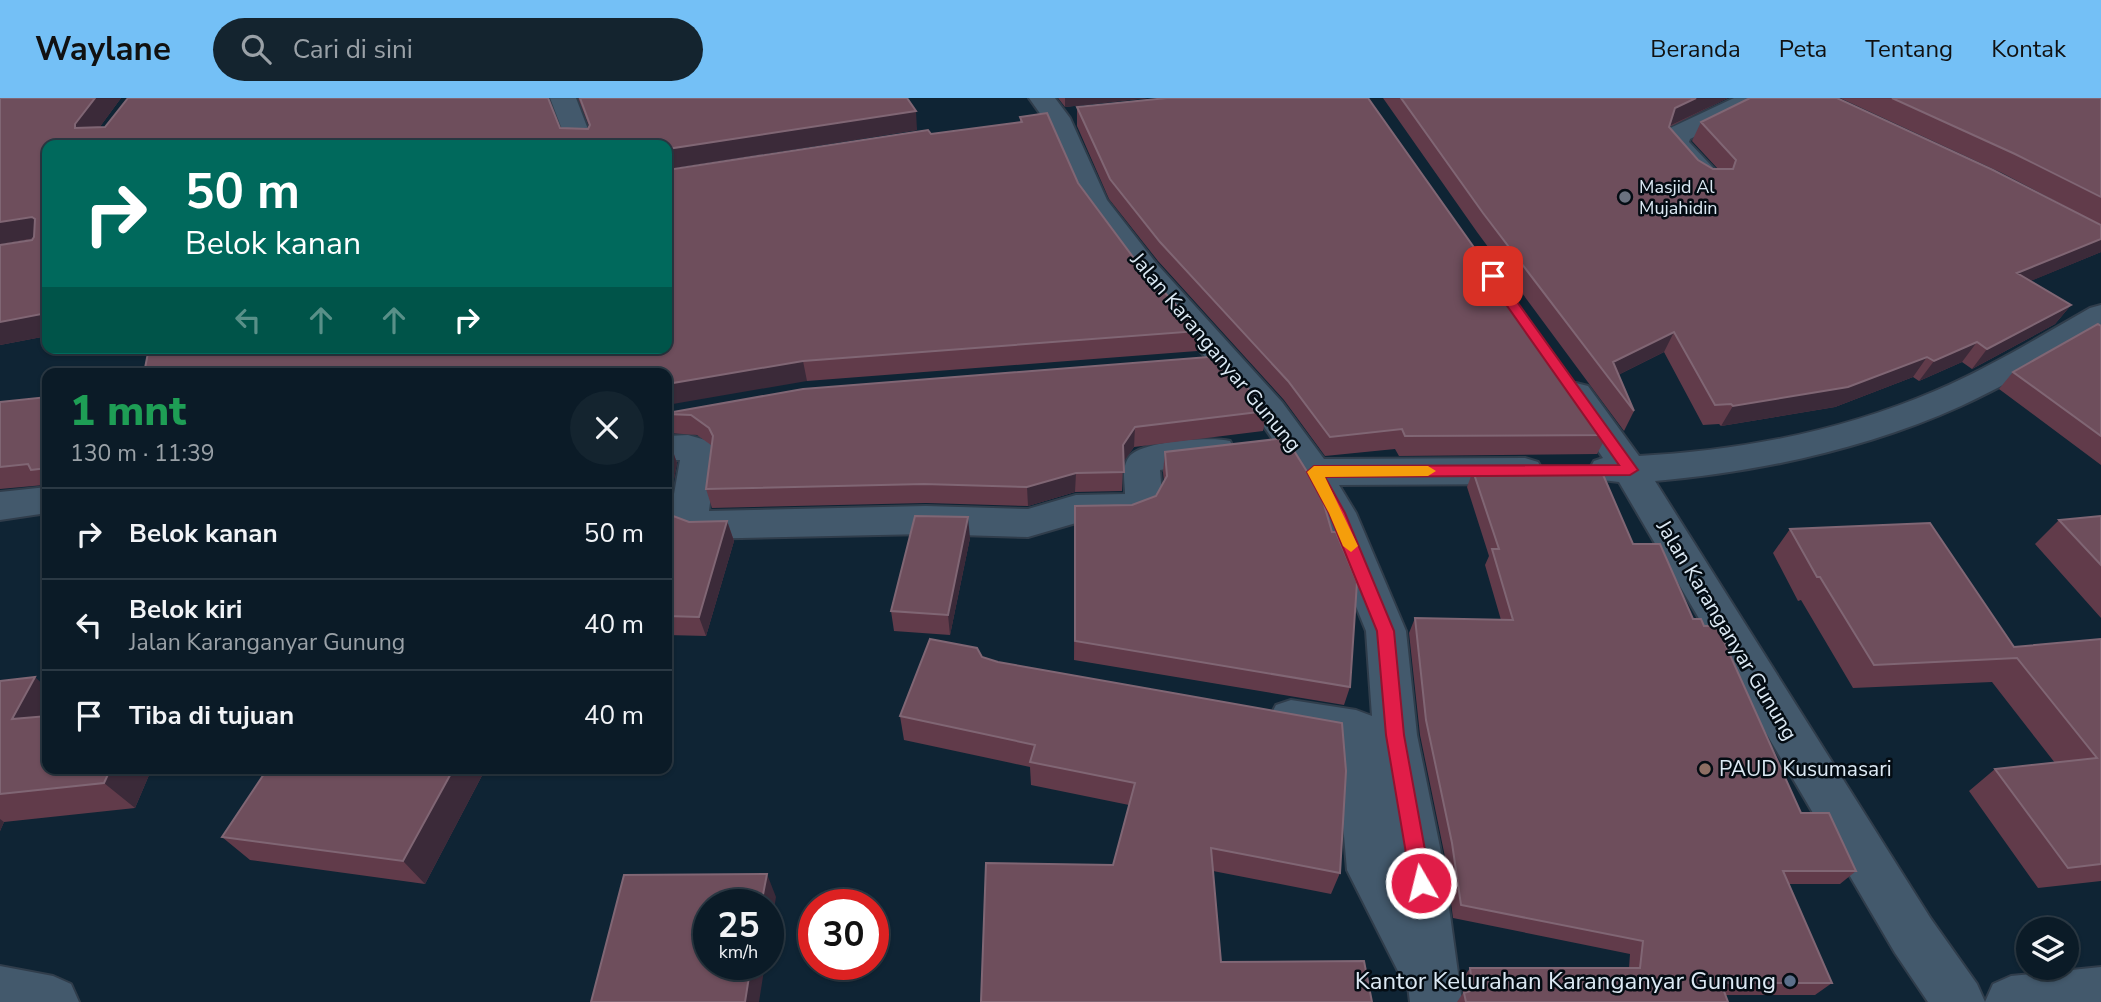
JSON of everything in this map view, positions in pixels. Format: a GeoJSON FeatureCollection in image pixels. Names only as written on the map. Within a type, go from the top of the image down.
{"type":"FeatureCollection","features":[{"type":"Feature","properties":{"kind":"street"},"geometry":{"type":"LineString","coordinates":[[563,98],[579,140]]}},
{"type":"Feature","properties":{"kind":"street"},"geometry":{"type":"LineString","coordinates":[[1711,181],[1676,144],[1677,135],[1754,98]]}},
{"type":"Feature","properties":{"kind":"street","name":"Jalan Karanganyar Gunung"},"geometry":{"type":"LineString","coordinates":[[1054,113],[1094,201],[1145,269],[1270,410],[1304,457],[1337,513],[1386,631],[1395,735],[1418,857],[1435,995]]}},
{"type":"Feature","properties":{"kind":"street"},"geometry":{"type":"LineString","coordinates":[[672,429],[688,447],[696,450],[698,456],[690,511],[696,526],[926,520],[1028,523],[1076,509],[1130,509],[1140,504],[1144,496],[1142,465],[1147,459],[1304,457],[1568,470],[1630,470],[1765,452],[1896,419],[1995,375],[2101,315]]}},
{"type":"Feature","properties":{"kind":"street"},"geometry":{"type":"LineString","coordinates":[[1187,366],[1226,362]]}},
{"type":"Feature","properties":{"kind":"street","name":"Jalan Karanganyar Gunung"},"geometry":{"type":"LineString","coordinates":[[1557,366],[1630,470],[1913,936],[1959,1002]]}},
{"type":"Feature","properties":{"kind":"street"},"geometry":{"type":"LineString","coordinates":[[0,506],[42,501]]}},
{"type":"Feature","properties":{"kind":"street"},"geometry":{"type":"LineString","coordinates":[[1247,710],[1356,729],[1371,870],[1435,995]]}},
{"type":"Feature","properties":{"kind":"street"},"geometry":{"type":"LineString","coordinates":[[2011,1002],[2101,993]]}},
{"type":"Feature","properties":{"kind":"building"},"geometry":{"type":"Polygon","coordinates":[[[0,98],[95,98],[75,124],[75,128],[105,127],[128,98],[548,98],[560,128],[588,129],[590,125],[580,98],[907,98],[916,111],[672,148],[672,140],[42,140],[42,314],[0,322],[0,245],[32,240],[35,219],[32,217],[0,222],[0,98]]]}},
{"type":"Feature","properties":{"kind":"building"},"geometry":{"type":"Polygon","coordinates":[[[1167,98],[1368,98],[1607,435],[1405,436],[1402,429],[1330,437],[1288,381],[1160,242],[1110,179],[1077,107],[1167,98]]]}},
{"type":"Feature","properties":{"kind":"building"},"geometry":{"type":"Polygon","coordinates":[[[1401,98],[1696,98],[1675,108],[1669,127],[1698,160],[1713,169],[1733,169],[1736,160],[1701,122],[1750,98],[1837,98],[1993,170],[2101,225],[2101,239],[2017,273],[2071,305],[1987,349],[1977,342],[1934,361],[1927,357],[1848,387],[1733,406],[1715,405],[1674,332],[1613,362],[1634,411],[1483,213],[1401,98]]]}},
{"type":"Feature","properties":{"kind":"building"},"geometry":{"type":"Polygon","coordinates":[[[1892,98],[2101,98],[2101,197],[2015,154],[1892,98]]]}},
{"type":"Feature","properties":{"kind":"building"},"geometry":{"type":"Polygon","coordinates":[[[1047,113],[1078,183],[1133,257],[1199,331],[803,361],[672,383],[672,368],[145,368],[148,354],[672,354],[672,169],[928,130],[931,134],[1022,122],[1020,117],[1047,113]]]}},
{"type":"Feature","properties":{"kind":"building"},"geometry":{"type":"Polygon","coordinates":[[[2098,324],[2101,326],[2101,436],[2013,372],[2098,324]]]}},
{"type":"Feature","properties":{"kind":"building"},"geometry":{"type":"Polygon","coordinates":[[[1221,356],[1267,411],[1135,427],[1123,445],[1124,472],[1076,473],[1027,487],[924,484],[706,489],[713,436],[709,428],[691,415],[672,412],[803,389],[1221,356]]]}},
{"type":"Feature","properties":{"kind":"building"},"geometry":{"type":"Polygon","coordinates":[[[42,398],[42,469],[31,470],[28,464],[0,467],[0,402],[42,398]]]}},
{"type":"Feature","properties":{"kind":"building"},"geometry":{"type":"Polygon","coordinates":[[[1286,438],[1321,494],[1332,532],[1336,532],[1357,582],[1350,687],[1075,641],[1075,506],[1132,505],[1156,496],[1167,476],[1165,452],[1286,438]]]}},
{"type":"Feature","properties":{"kind":"building"},"geometry":{"type":"Polygon","coordinates":[[[1601,470],[1633,544],[1660,544],[1693,619],[1701,619],[1704,626],[1717,626],[1801,813],[1829,813],[1856,871],[1783,871],[1832,983],[1721,983],[1728,1002],[1466,1002],[1464,993],[1473,990],[1470,968],[1640,968],[1643,941],[1461,905],[1452,843],[1426,720],[1415,618],[1513,620],[1492,549],[1499,549],[1473,471],[1601,470]]]}},
{"type":"Feature","properties":{"kind":"building"},"geometry":{"type":"Polygon","coordinates":[[[672,514],[689,522],[727,521],[699,617],[672,616],[672,514]]]}},
{"type":"Feature","properties":{"kind":"building"},"geometry":{"type":"Polygon","coordinates":[[[915,516],[968,517],[948,615],[891,611],[915,516]]]}},
{"type":"Feature","properties":{"kind":"building"},"geometry":{"type":"Polygon","coordinates":[[[2101,516],[2101,565],[2059,520],[2101,516]]]}},
{"type":"Feature","properties":{"kind":"building"},"geometry":{"type":"Polygon","coordinates":[[[1930,523],[2014,647],[2101,639],[2101,864],[2068,868],[1995,769],[2097,758],[2017,658],[1874,665],[1820,577],[1817,577],[1790,529],[1930,523]]]}},
{"type":"Feature","properties":{"kind":"building"},"geometry":{"type":"Polygon","coordinates":[[[930,639],[977,648],[982,657],[998,662],[1342,723],[1346,771],[1340,873],[1211,848],[1221,962],[1364,961],[1372,1002],[981,1002],[986,863],[1113,865],[1135,783],[1030,762],[1035,745],[900,716],[930,639]]]}},
{"type":"Feature","properties":{"kind":"building"},"geometry":{"type":"Polygon","coordinates":[[[35,677],[12,719],[42,716],[42,774],[108,774],[104,783],[0,794],[0,681],[35,677]]]}},
{"type":"Feature","properties":{"kind":"building"},"geometry":{"type":"Polygon","coordinates":[[[264,774],[451,774],[403,861],[222,837],[264,774]]]}},
{"type":"Feature","properties":{"kind":"building"},"geometry":{"type":"Polygon","coordinates":[[[767,874],[764,889],[693,889],[693,980],[748,980],[745,1002],[591,1002],[624,875],[767,874]]]}},
{"type":"Feature","properties":{"kind":"slow traffic"},"geometry":{"type":"LineString","coordinates":[[1351,546],[1337,513],[1314,472],[1428,471]]}},
{"type":"Feature","properties":{"kind":"place","name":"Masjid Al Mujahidin"},"geometry":{"type":"Point","coordinates":[1625,197]}},
{"type":"Feature","properties":{"kind":"place","name":"PAUD Kusumasari"},"geometry":{"type":"Point","coordinates":[1705,769]}},
{"type":"Feature","properties":{"kind":"place","name":"Kantor Kelurahan Karanganyar Gunung"},"geometry":{"type":"Point","coordinates":[1790,981]}},
{"type":"Feature","properties":{"kind":"route"},"geometry":{"type":"LineString","coordinates":[[1421,883],[1395,735],[1386,631],[1337,513],[1314,472],[1630,470],[1493,276]]}}]}
